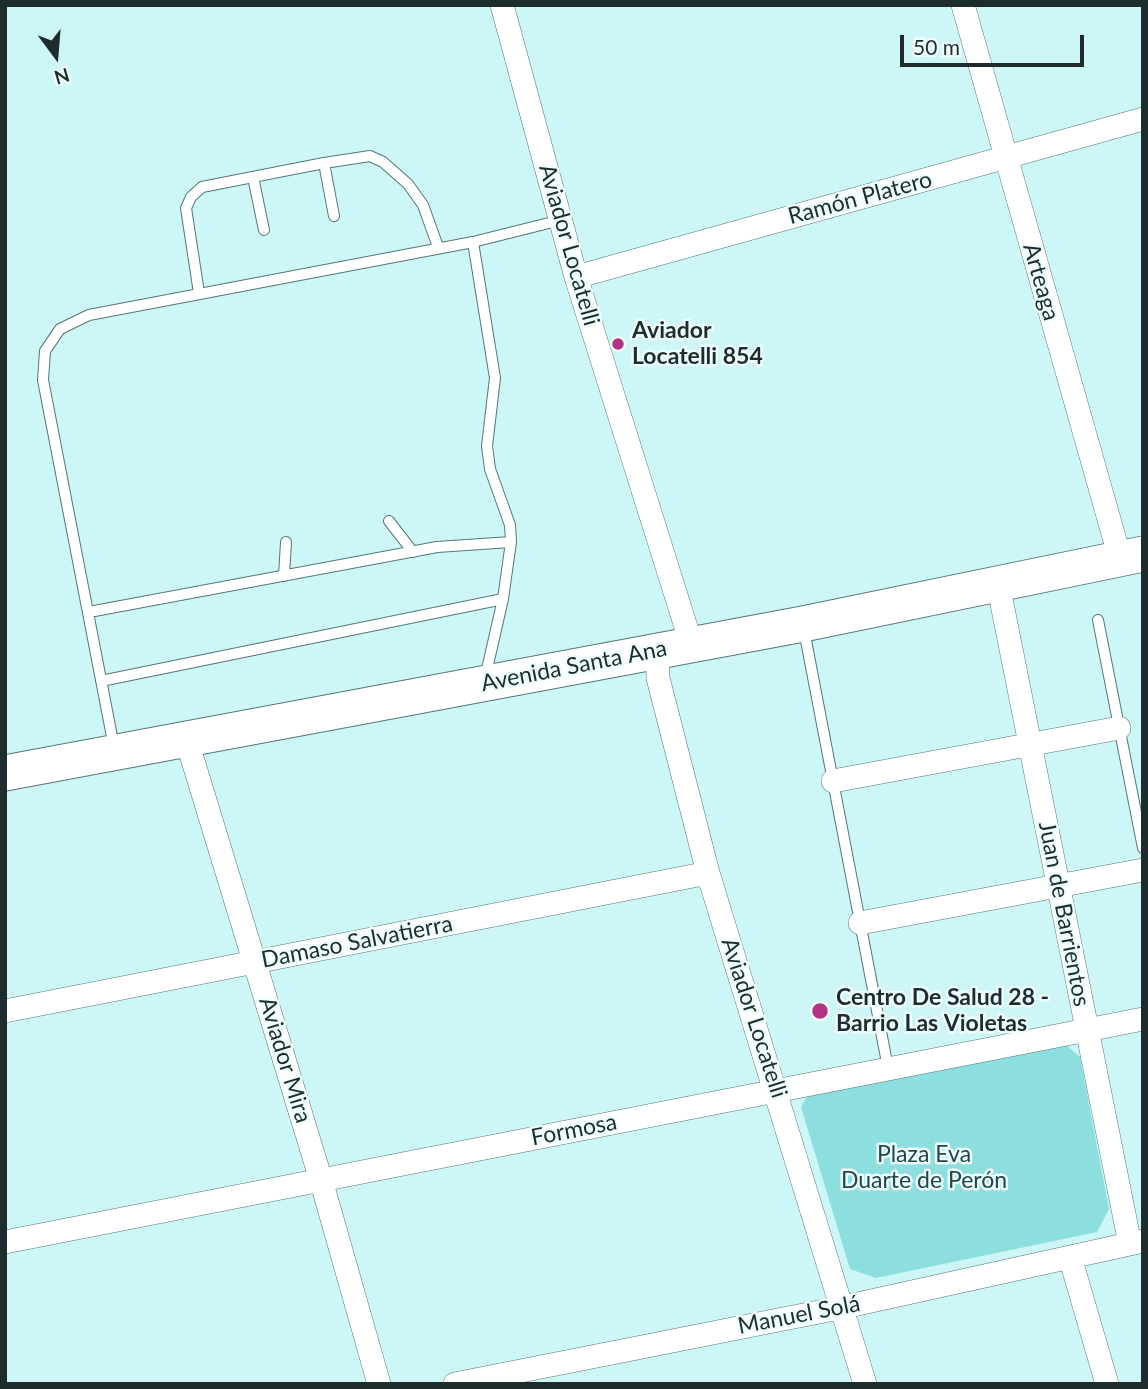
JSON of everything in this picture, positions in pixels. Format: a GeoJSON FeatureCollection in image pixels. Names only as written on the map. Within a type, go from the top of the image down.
{"type":"FeatureCollection","features":[{"type":"Feature","properties":{"kind":"main road","name":"Avenida Santa Ana"},"geometry":{"type":"LineString","coordinates":[[5,773],[803,624],[1131,556]]}},
{"type":"Feature","properties":{"kind":"street","name":"Aviador Locatelli"},"geometry":{"type":"LineString","coordinates":[[502,5],[674,647],[658,678],[708,873],[844,1307],[865,1384]]}},
{"type":"Feature","properties":{"kind":"street","name":"Arteaga"},"geometry":{"type":"LineString","coordinates":[[963,5],[1006,158],[1131,556]]}},
{"type":"Feature","properties":{"kind":"street","name":"Ramón Platero"},"geometry":{"type":"LineString","coordinates":[[576,276],[1143,119]]}},
{"type":"Feature","properties":{"kind":"street","name":"Juan de Barrientos"},"geometry":{"type":"LineString","coordinates":[[998,584],[1087,1029],[1136,1242]]}},
{"type":"Feature","properties":{"kind":"street"},"geometry":{"type":"LineString","coordinates":[[833,781],[1119,728]]}},
{"type":"Feature","properties":{"kind":"street","name":"Aviador Mira"},"geometry":{"type":"LineString","coordinates":[[186,738],[321,1180],[379,1384]]}},
{"type":"Feature","properties":{"kind":"street"},"geometry":{"type":"LineString","coordinates":[[860,923],[1143,870]]}},
{"type":"Feature","properties":{"kind":"street","name":"Damaso Salvatierra"},"geometry":{"type":"LineString","coordinates":[[5,1012],[708,873]]}},
{"type":"Feature","properties":{"kind":"street","name":"Formosa"},"geometry":{"type":"LineString","coordinates":[[5,1242],[1143,1019]]}},
{"type":"Feature","properties":{"kind":"street","name":"Manuel Solá"},"geometry":{"type":"LineString","coordinates":[[455,1384],[844,1307],[1136,1242]]}},
{"type":"Feature","properties":{"kind":"street"},"geometry":{"type":"LineString","coordinates":[[1070,1256],[1107,1384]]}},
{"type":"Feature","properties":{"kind":"lane"},"geometry":{"type":"LineString","coordinates":[[199,293],[186,208],[202,187],[358,156],[370,156],[383,162],[408,184],[423,205],[438,247]]}},
{"type":"Feature","properties":{"kind":"lane"},"geometry":{"type":"LineString","coordinates":[[324,163],[334,216]]}},
{"type":"Feature","properties":{"kind":"lane"},"geometry":{"type":"LineString","coordinates":[[253,177],[264,230]]}},
{"type":"Feature","properties":{"kind":"lane"},"geometry":{"type":"LineString","coordinates":[[115,752],[43,380],[45,351],[60,329],[89,316],[472,242],[561,220]]}},
{"type":"Feature","properties":{"kind":"lane"},"geometry":{"type":"LineString","coordinates":[[472,242],[495,379],[487,446],[490,469],[510,525],[511,542],[503,599],[483,684]]}},
{"type":"Feature","properties":{"kind":"lane"},"geometry":{"type":"LineString","coordinates":[[389,521],[413,552]]}},
{"type":"Feature","properties":{"kind":"lane"},"geometry":{"type":"LineString","coordinates":[[284,576],[286,542]]}},
{"type":"Feature","properties":{"kind":"lane"},"geometry":{"type":"LineString","coordinates":[[89,612],[413,552],[511,542]]}},
{"type":"Feature","properties":{"kind":"lane"},"geometry":{"type":"LineString","coordinates":[[101,681],[503,599]]}},
{"type":"Feature","properties":{"kind":"lane"},"geometry":{"type":"LineString","coordinates":[[1098,621],[1143,848]]}},
{"type":"Feature","properties":{"kind":"lane"},"geometry":{"type":"LineString","coordinates":[[803,624],[888,1069]]}},
{"type":"Feature","properties":{"kind":"green space","name":"Plaza Eva Duarte de Perón"},"geometry":{"type":"Polygon","coordinates":[[[1064,1043],[1080,1057],[1109,1209],[1097,1232],[876,1278],[850,1269],[801,1107],[812,1088],[1064,1043]]]}},
{"type":"Feature","properties":{"kind":"place","name":"Aviador Locatelli 854"},"geometry":{"type":"Point","coordinates":[618,344]}},
{"type":"Feature","properties":{"kind":"place","name":"Centro De Salud 28 - Barrio Las Violetas"},"geometry":{"type":"Point","coordinates":[820,1011]}}]}
